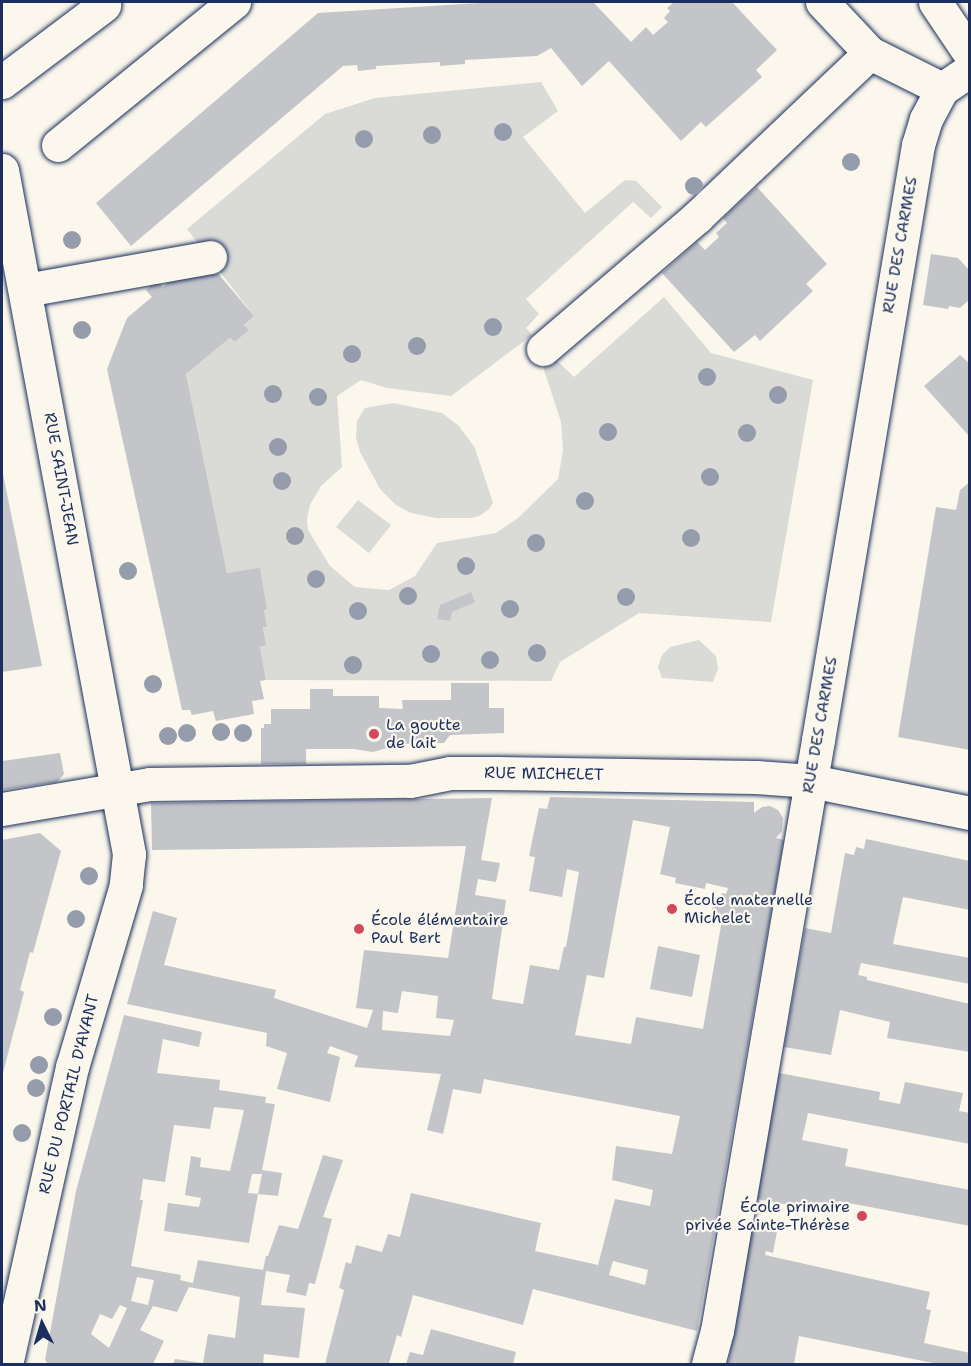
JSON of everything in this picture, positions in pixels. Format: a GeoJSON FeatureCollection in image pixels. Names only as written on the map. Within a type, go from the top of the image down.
{"type":"FeatureCollection","features":[{"type":"Feature","properties":{"kind":"street"},"geometry":{"type":"LineString","coordinates":[[58,145],[234,2]]}},
{"type":"Feature","properties":{"kind":"street"},"geometry":{"type":"LineString","coordinates":[[822,2],[870,53],[942,89]]}},
{"type":"Feature","properties":{"kind":"street"},"geometry":{"type":"LineString","coordinates":[[935,2],[969,54]]}},
{"type":"Feature","properties":{"kind":"street"},"geometry":{"type":"LineString","coordinates":[[2,82],[104,5]]}},
{"type":"Feature","properties":{"kind":"street"},"geometry":{"type":"LineString","coordinates":[[543,349],[697,217],[870,53]]}},
{"type":"Feature","properties":{"kind":"street","name":"RUE DES CARMES"},"geometry":{"type":"LineString","coordinates":[[708,1365],[717,1331],[918,145],[926,119],[942,89],[969,70]]}},
{"type":"Feature","properties":{"kind":"street","name":"RUE SAINT-JEAN"},"geometry":{"type":"LineString","coordinates":[[2,170],[117,788]]}},
{"type":"Feature","properties":{"kind":"street"},"geometry":{"type":"LineString","coordinates":[[25,290],[210,257]]}},
{"type":"Feature","properties":{"kind":"street","name":"RUE MICHELET"},"geometry":{"type":"LineString","coordinates":[[2,809],[150,784],[410,781],[450,773],[756,777],[811,781],[969,813]]}},
{"type":"Feature","properties":{"kind":"street","name":"RUE DU PORTAIL D'AVANT"},"geometry":{"type":"LineString","coordinates":[[6,1365],[13,1272],[126,885],[129,854],[117,788]]}},
{"type":"Feature","properties":{"kind":"shaded area"},"geometry":{"type":"Polygon","coordinates":[[[541,82],[558,111],[523,137],[585,213],[625,180],[636,181],[662,207],[651,218],[633,202],[526,299],[539,314],[526,328],[532,335],[451,396],[387,388],[361,380],[337,396],[342,467],[321,486],[310,505],[307,519],[308,530],[330,566],[355,587],[389,590],[415,576],[437,543],[496,533],[518,518],[558,479],[563,451],[561,422],[544,370],[544,360],[549,353],[574,377],[664,297],[711,353],[813,380],[771,622],[639,613],[560,662],[551,681],[266,680],[260,647],[266,645],[263,627],[267,627],[264,610],[267,609],[260,569],[227,573],[186,374],[230,338],[235,342],[249,330],[244,325],[254,316],[187,229],[325,114],[375,98],[541,82]]]}},
{"type":"Feature","properties":{"kind":"shaded area"},"geometry":{"type":"Polygon","coordinates":[[[393,403],[442,413],[459,426],[475,448],[493,503],[489,509],[472,518],[436,518],[411,513],[396,505],[380,489],[360,452],[356,438],[357,421],[365,408],[393,403]]]}},
{"type":"Feature","properties":{"kind":"shaded area"},"geometry":{"type":"Polygon","coordinates":[[[358,500],[391,525],[369,553],[336,527],[358,500]]]}},
{"type":"Feature","properties":{"kind":"shaded area"},"geometry":{"type":"Polygon","coordinates":[[[699,640],[716,656],[718,669],[713,682],[662,678],[658,667],[662,655],[670,647],[699,640]]]}},
{"type":"Feature","properties":{"kind":"building"},"geometry":{"type":"Polygon","coordinates":[[[496,2],[593,2],[631,42],[646,27],[653,35],[668,22],[664,18],[670,11],[667,8],[674,2],[732,2],[777,50],[756,70],[762,77],[706,127],[701,122],[681,141],[609,61],[582,86],[551,48],[537,56],[465,60],[465,64],[440,66],[440,62],[376,66],[376,69],[358,71],[357,65],[343,66],[131,246],[96,203],[318,13],[496,2]]]}},
{"type":"Feature","properties":{"kind":"building"},"geometry":{"type":"Polygon","coordinates":[[[757,187],[827,264],[806,284],[813,291],[760,341],[755,335],[734,352],[662,273],[697,242],[705,250],[719,237],[716,233],[727,223],[723,218],[757,187]]]}},
{"type":"Feature","properties":{"kind":"building"},"geometry":{"type":"Polygon","coordinates":[[[931,254],[958,258],[970,271],[970,299],[960,308],[949,306],[948,309],[923,305],[931,254]]]}},
{"type":"Feature","properties":{"kind":"building"},"geometry":{"type":"Polygon","coordinates":[[[215,270],[254,316],[244,325],[249,330],[235,342],[230,338],[186,374],[227,573],[260,568],[267,609],[264,610],[267,627],[263,627],[266,645],[260,647],[266,680],[260,681],[264,699],[252,701],[254,714],[216,721],[213,711],[192,715],[190,710],[182,710],[107,369],[127,318],[152,297],[146,290],[157,281],[163,287],[176,276],[215,270]]]}},
{"type":"Feature","properties":{"kind":"building"},"geometry":{"type":"Polygon","coordinates":[[[960,355],[970,364],[970,437],[924,386],[960,355]]]}},
{"type":"Feature","properties":{"kind":"building"},"geometry":{"type":"Polygon","coordinates":[[[2,469],[42,666],[2,672],[2,469]]]}},
{"type":"Feature","properties":{"kind":"building"},"geometry":{"type":"Polygon","coordinates":[[[970,482],[970,750],[898,737],[936,507],[956,510],[960,490],[970,482]]]}},
{"type":"Feature","properties":{"kind":"building"},"geometry":{"type":"Polygon","coordinates":[[[471,592],[475,602],[452,612],[450,621],[437,619],[440,605],[471,592]]]}},
{"type":"Feature","properties":{"kind":"building"},"geometry":{"type":"Polygon","coordinates":[[[451,683],[489,683],[489,708],[504,708],[504,733],[450,735],[444,743],[401,744],[373,752],[354,749],[306,749],[306,764],[261,764],[261,728],[264,728],[264,724],[271,724],[271,709],[310,709],[310,689],[333,689],[333,696],[379,696],[379,708],[403,709],[402,700],[451,700],[451,683]]]}},
{"type":"Feature","properties":{"kind":"building"},"geometry":{"type":"Polygon","coordinates":[[[60,753],[64,774],[57,782],[2,790],[2,761],[60,753]]]}},
{"type":"Feature","properties":{"kind":"building"},"geometry":{"type":"Polygon","coordinates":[[[550,797],[754,802],[754,813],[762,807],[770,806],[778,810],[783,818],[782,831],[776,838],[784,840],[697,1331],[533,1289],[523,1325],[413,1295],[401,1337],[397,1335],[389,1363],[393,1364],[325,1364],[344,1290],[339,1288],[346,1262],[351,1264],[356,1245],[382,1252],[388,1234],[400,1237],[411,1193],[541,1223],[535,1251],[598,1265],[615,1199],[650,1206],[653,1190],[612,1180],[616,1146],[672,1154],[680,1116],[484,1079],[481,1094],[453,1089],[443,1134],[427,1130],[441,1074],[354,1067],[358,1056],[330,1046],[327,1053],[340,1057],[330,1102],[277,1089],[287,1053],[266,1046],[267,1033],[127,1004],[153,911],[177,918],[164,965],[276,990],[274,998],[367,1028],[373,1010],[356,1008],[364,950],[448,958],[466,846],[152,850],[151,803],[492,798],[481,860],[500,863],[496,882],[478,879],[475,895],[506,900],[492,999],[523,1004],[530,965],[559,970],[564,947],[566,947],[579,872],[567,869],[562,897],[529,891],[535,857],[529,856],[539,808],[547,809],[550,797]],[[633,820],[604,978],[587,975],[575,1035],[631,1044],[636,1017],[703,1029],[722,920],[717,919],[718,912],[712,911],[714,900],[720,901],[722,893],[726,894],[728,888],[706,883],[705,889],[675,883],[676,878],[660,874],[670,827],[633,820]],[[402,991],[398,1013],[383,1011],[382,1030],[450,1036],[454,1020],[436,1018],[438,996],[402,991]],[[613,1261],[609,1275],[645,1285],[648,1270],[613,1261]]]}},
{"type":"Feature","properties":{"kind":"building"},"geometry":{"type":"Polygon","coordinates":[[[40,833],[61,851],[33,953],[30,952],[20,990],[24,992],[2,1077],[2,840],[40,833]]]}},
{"type":"Feature","properties":{"kind":"building"},"geometry":{"type":"Polygon","coordinates":[[[866,839],[970,861],[970,910],[903,897],[893,944],[970,958],[970,984],[861,963],[858,975],[867,977],[867,980],[970,1004],[970,1052],[887,1038],[890,1022],[840,1010],[831,1055],[784,1047],[805,928],[831,933],[845,853],[854,855],[856,847],[864,849],[866,839]]]}},
{"type":"Feature","properties":{"kind":"building"},"geometry":{"type":"Polygon","coordinates":[[[658,946],[700,955],[692,997],[650,989],[658,946]]]}},
{"type":"Feature","properties":{"kind":"building"},"geometry":{"type":"Polygon","coordinates":[[[124,1015],[202,1032],[199,1047],[163,1039],[157,1073],[220,1080],[219,1090],[266,1097],[265,1103],[275,1104],[262,1170],[282,1173],[278,1196],[258,1194],[249,1243],[164,1231],[168,1203],[199,1207],[201,1198],[185,1195],[191,1156],[201,1158],[200,1167],[230,1171],[244,1110],[214,1107],[210,1129],[174,1125],[165,1182],[143,1179],[140,1200],[143,1200],[131,1266],[181,1275],[180,1280],[193,1283],[198,1260],[263,1270],[266,1256],[268,1256],[279,1225],[298,1229],[323,1155],[343,1160],[323,1217],[332,1219],[315,1284],[309,1283],[306,1296],[286,1292],[290,1275],[266,1271],[261,1305],[305,1308],[299,1358],[264,1354],[263,1364],[173,1364],[175,1359],[203,1363],[208,1334],[235,1338],[240,1297],[189,1287],[177,1312],[153,1306],[140,1330],[164,1341],[153,1364],[48,1364],[45,1360],[76,1191],[124,1015]],[[252,1174],[248,1193],[258,1194],[262,1174],[252,1174]],[[137,1277],[131,1301],[148,1305],[154,1280],[137,1277]],[[120,1305],[112,1319],[100,1314],[91,1334],[109,1348],[127,1308],[120,1305]]]}},
{"type":"Feature","properties":{"kind":"building"},"geometry":{"type":"Polygon","coordinates":[[[779,1073],[880,1092],[879,1100],[900,1104],[905,1082],[963,1093],[959,1111],[970,1113],[970,1144],[808,1113],[802,1140],[848,1149],[845,1166],[970,1190],[970,1226],[838,1201],[835,1213],[757,1199],[779,1073]]]}},
{"type":"Feature","properties":{"kind":"building"},"geometry":{"type":"Polygon","coordinates":[[[753,1221],[778,1226],[773,1253],[766,1251],[765,1255],[930,1292],[926,1309],[931,1310],[924,1343],[970,1353],[968,1364],[938,1364],[799,1336],[794,1364],[728,1364],[753,1221]]]}},
{"type":"Feature","properties":{"kind":"building"},"geometry":{"type":"Polygon","coordinates":[[[431,1329],[516,1352],[513,1364],[406,1364],[410,1352],[423,1355],[431,1329]]]}},
{"type":"Feature","properties":{"kind":"place","name":"La goutte de lait"},"geometry":{"type":"Point","coordinates":[374,734]}},
{"type":"Feature","properties":{"kind":"place","name":"École maternelle Michelet"},"geometry":{"type":"Point","coordinates":[672,909]}},
{"type":"Feature","properties":{"kind":"place","name":"École élémentaire Paul Bert"},"geometry":{"type":"Point","coordinates":[359,929]}},
{"type":"Feature","properties":{"kind":"place","name":"École primaire privée Sainte-Thérèse"},"geometry":{"type":"Point","coordinates":[862,1216]}}]}
